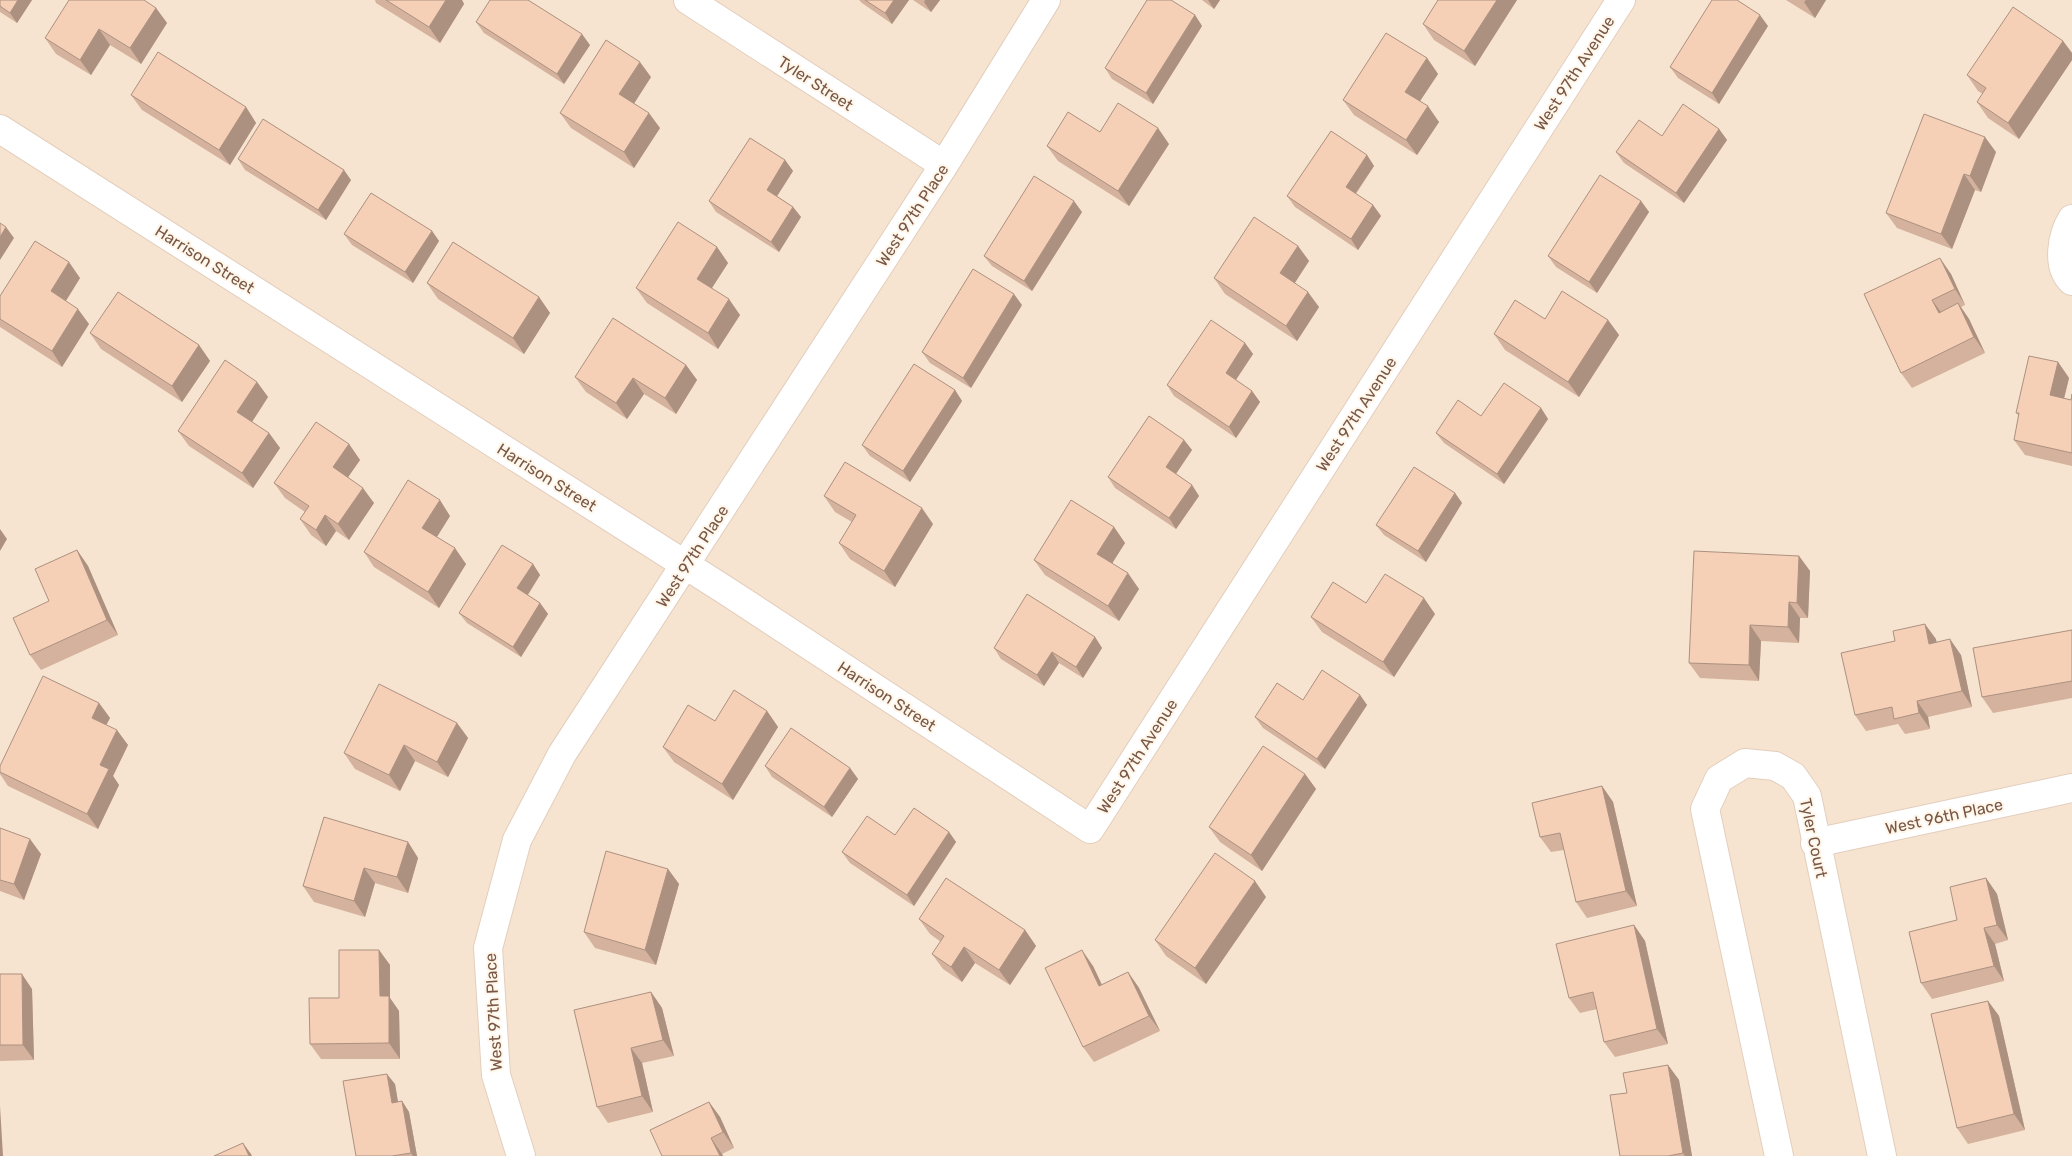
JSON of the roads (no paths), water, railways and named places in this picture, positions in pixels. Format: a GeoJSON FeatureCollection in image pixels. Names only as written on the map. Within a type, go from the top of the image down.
{"type":"FeatureCollection","features":[{"type":"Feature","properties":{"kind":"street","name":"Tyler Street"},"geometry":{"type":"LineString","coordinates":[[688,0],[944,165]]}},
{"type":"Feature","properties":{"kind":"street","name":"West 97th Place"},"geometry":{"type":"LineString","coordinates":[[521,1156],[496,1075],[488,948],[517,840],[562,754],[686,566],[944,165],[1046,0]]}},
{"type":"Feature","properties":{"kind":"street","name":"West 97th Avenue"},"geometry":{"type":"LineString","coordinates":[[1090,829],[1621,0]]}},
{"type":"Feature","properties":{"kind":"street","name":"Harrison Street"},"geometry":{"type":"LineString","coordinates":[[0,129],[686,566],[1090,829]]}},
{"type":"Feature","properties":{"kind":"street"},"geometry":{"type":"LineString","coordinates":[[2072,219],[2068,226],[2061,255],[2067,276],[2072,281]]}},
{"type":"Feature","properties":{"kind":"street","name":"Tyler Court"},"geometry":{"type":"LineString","coordinates":[[1779,1156],[1705,808],[1718,780],[1745,763],[1775,766],[1793,776],[1807,796],[1815,843],[1882,1156]]}},
{"type":"Feature","properties":{"kind":"street","name":"West 96th Place"},"geometry":{"type":"LineString","coordinates":[[1815,843],[2072,788]]}}]}
